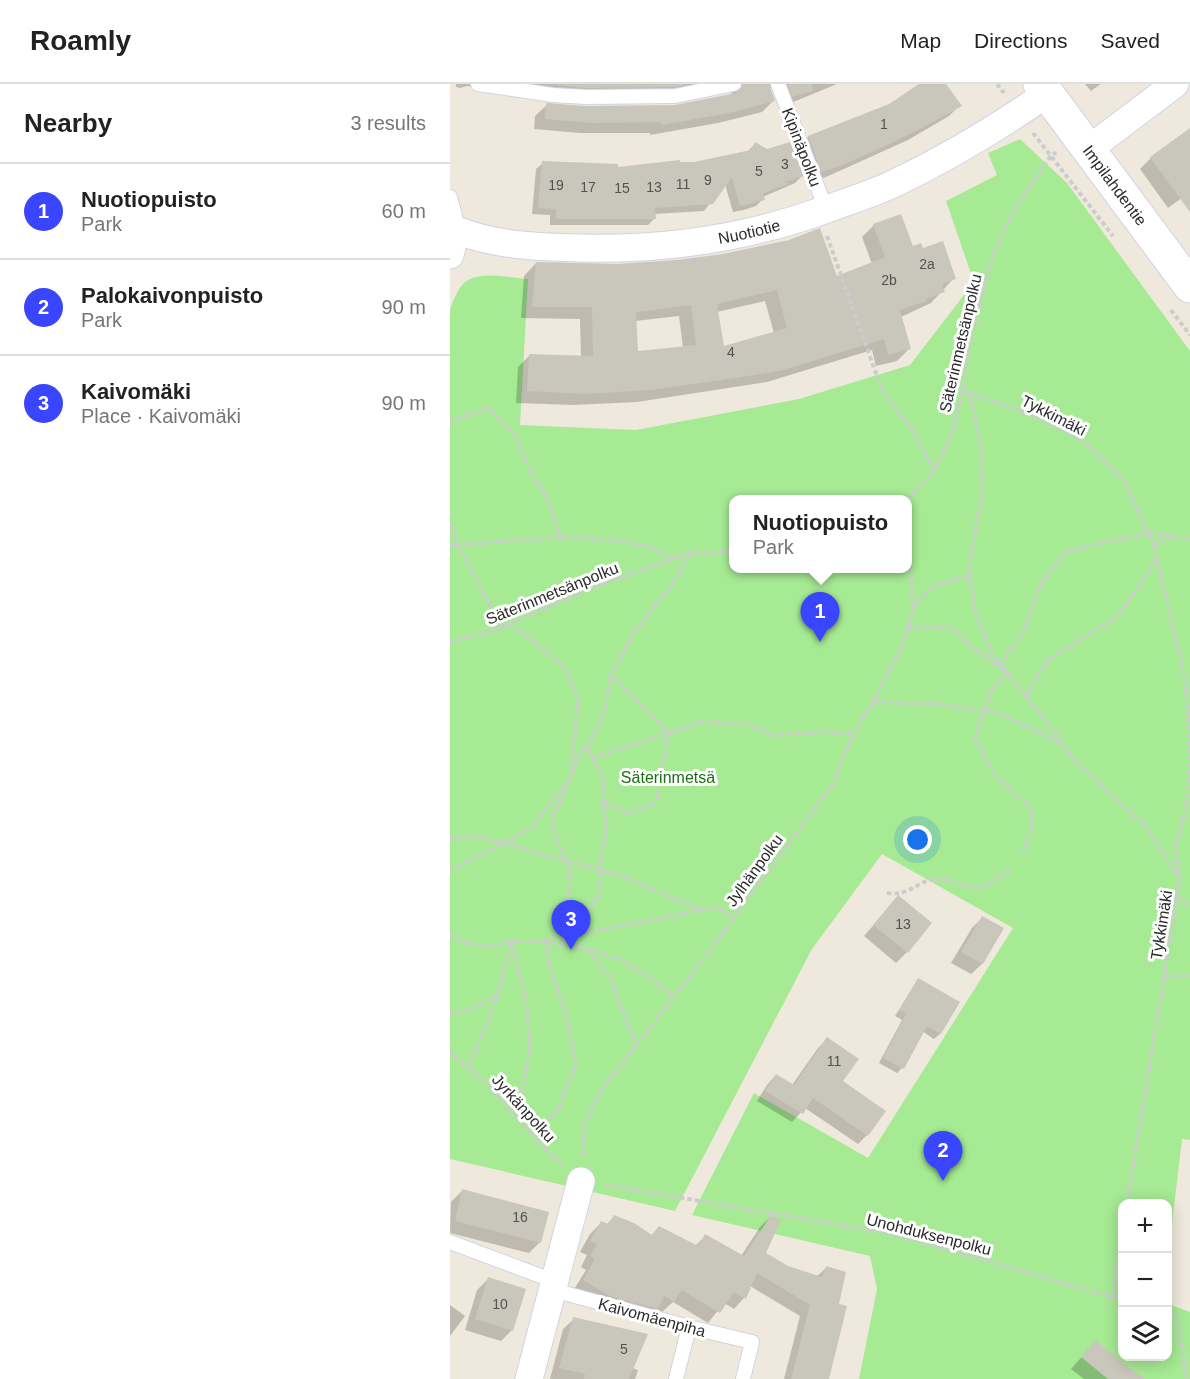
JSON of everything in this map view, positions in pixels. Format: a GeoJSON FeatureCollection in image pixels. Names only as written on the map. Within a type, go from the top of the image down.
{"type":"FeatureCollection","features":[{"type":"Feature","properties":{"kind":"street"},"geometry":{"type":"LineString","coordinates":[[1089,149],[1175,84]]}},
{"type":"Feature","properties":{"kind":"street","name":"Nuotiotie"},"geometry":{"type":"LineString","coordinates":[[453,242],[496,242],[611,249],[683,245],[749,233],[865,196],[908,177],[961,149],[1044,89]]}},
{"type":"Feature","properties":{"kind":"street","name":"Impilahdentie"},"geometry":{"type":"LineString","coordinates":[[1044,89],[1190,286]]}},
{"type":"Feature","properties":{"kind":"street"},"geometry":{"type":"LineString","coordinates":[[529,1379],[581,1181]]}},
{"type":"Feature","properties":{"kind":"lane"},"geometry":{"type":"LineString","coordinates":[[478,84],[553,95],[638,97],[675,96],[734,84]]}},
{"type":"Feature","properties":{"kind":"lane","name":"Kipinäpolku"},"geometry":{"type":"LineString","coordinates":[[778,84],[822,211]]}},
{"type":"Feature","properties":{"kind":"lane","name":"Nuotiotie"},"geometry":{"type":"LineString","coordinates":[[450,197],[455,216],[453,242]]}},
{"type":"Feature","properties":{"kind":"lane","name":"Kaivomäenpiha"},"geometry":{"type":"LineString","coordinates":[[450,1242],[554,1285],[689,1327],[752,1342],[743,1379]]}},
{"type":"Feature","properties":{"kind":"lane"},"geometry":{"type":"LineString","coordinates":[[676,1379],[689,1327]]}},
{"type":"Feature","properties":{"kind":"path","name":"Säterinmetsänpolku"},"geometry":{"type":"LineString","coordinates":[[912,495],[934,471],[953,430],[963,391],[969,343],[993,254],[1013,212],[1050,157]]}},
{"type":"Feature","properties":{"kind":"path"},"geometry":{"type":"LineString","coordinates":[[822,211],[884,393],[911,428],[934,471]]}},
{"type":"Feature","properties":{"kind":"path","name":"Tykkimäki"},"geometry":{"type":"LineString","coordinates":[[963,391],[1021,411],[1080,438],[1124,481],[1154,546],[1185,679],[1189,733],[1189,792],[1175,851],[1180,879],[1128,1199]]}},
{"type":"Feature","properties":{"kind":"path"},"geometry":{"type":"LineString","coordinates":[[970,393],[982,453],[981,498],[969,567],[975,611],[992,654],[1072,757],[1144,824],[1180,879]]}},
{"type":"Feature","properties":{"kind":"path"},"geometry":{"type":"LineString","coordinates":[[450,422],[488,408],[515,436],[531,472],[549,503],[561,538]]}},
{"type":"Feature","properties":{"kind":"path"},"geometry":{"type":"LineString","coordinates":[[450,524],[458,545],[502,628]]}},
{"type":"Feature","properties":{"kind":"path"},"geometry":{"type":"LineString","coordinates":[[1001,665],[1022,634],[1042,582],[1067,551],[1148,533],[1190,539]]}},
{"type":"Feature","properties":{"kind":"path"},"geometry":{"type":"LineString","coordinates":[[1154,546],[1171,536]]}},
{"type":"Feature","properties":{"kind":"path"},"geometry":{"type":"LineString","coordinates":[[450,546],[561,538],[607,540],[649,548],[675,559]]}},
{"type":"Feature","properties":{"kind":"path","name":"Säterinmetsänpolku"},"geometry":{"type":"LineString","coordinates":[[450,642],[502,628],[586,591],[690,553],[729,552]]}},
{"type":"Feature","properties":{"kind":"path"},"geometry":{"type":"LineString","coordinates":[[567,926],[570,868],[555,836],[552,818],[580,754],[587,747],[603,717],[611,675],[634,632],[671,586],[690,553]]}},
{"type":"Feature","properties":{"kind":"path"},"geometry":{"type":"LineString","coordinates":[[1026,696],[1048,660],[1119,615],[1157,560]]}},
{"type":"Feature","properties":{"kind":"path","name":"Jylhänpolku"},"geometry":{"type":"LineString","coordinates":[[581,1181],[584,1126],[599,1093],[675,996],[832,785],[854,734],[904,641],[913,609],[911,573]]}},
{"type":"Feature","properties":{"kind":"path"},"geometry":{"type":"LineString","coordinates":[[913,609],[931,587],[946,580],[970,577]]}},
{"type":"Feature","properties":{"kind":"path"},"geometry":{"type":"LineString","coordinates":[[450,870],[505,843],[533,826],[571,777],[578,698],[564,667],[512,624]]}},
{"type":"Feature","properties":{"kind":"path"},"geometry":{"type":"LineString","coordinates":[[908,627],[950,627],[1007,673]]}},
{"type":"Feature","properties":{"kind":"path"},"geometry":{"type":"LineString","coordinates":[[1007,673],[991,691],[975,738],[996,776],[1031,808],[1031,830],[1023,852]]}},
{"type":"Feature","properties":{"kind":"path"},"geometry":{"type":"LineString","coordinates":[[611,675],[669,732]]}},
{"type":"Feature","properties":{"kind":"path"},"geometry":{"type":"LineString","coordinates":[[873,702],[938,704],[999,714],[1063,744]]}},
{"type":"Feature","properties":{"kind":"path"},"geometry":{"type":"LineString","coordinates":[[593,758],[702,722],[747,724],[774,735],[826,732],[854,734]]}},
{"type":"Feature","properties":{"kind":"path"},"geometry":{"type":"LineString","coordinates":[[603,804],[627,814],[656,803],[669,732]]}},
{"type":"Feature","properties":{"kind":"path"},"geometry":{"type":"LineString","coordinates":[[546,941],[594,904],[599,890],[601,853],[607,828],[603,804],[603,778],[587,747]]}},
{"type":"Feature","properties":{"kind":"path"},"geometry":{"type":"LineString","coordinates":[[450,838],[476,836],[600,870],[627,878],[702,911]]}},
{"type":"Feature","properties":{"kind":"path"},"geometry":{"type":"LineString","coordinates":[[887,893],[895,894],[913,889],[932,879],[947,879],[963,885],[981,887],[1009,870]]}},
{"type":"Feature","properties":{"kind":"path"},"geometry":{"type":"LineString","coordinates":[[1177,898],[1190,906]]}},
{"type":"Feature","properties":{"kind":"path"},"geometry":{"type":"LineString","coordinates":[[567,926],[583,933],[719,907],[733,919]]}},
{"type":"Feature","properties":{"kind":"path"},"geometry":{"type":"LineString","coordinates":[[450,934],[466,943],[492,947],[511,941],[546,941],[588,949],[626,962],[675,996]]}},
{"type":"Feature","properties":{"kind":"path"},"geometry":{"type":"LineString","coordinates":[[468,1068],[498,994],[511,941]]}},
{"type":"Feature","properties":{"kind":"path"},"geometry":{"type":"LineString","coordinates":[[511,941],[527,1005],[530,1049],[518,1116]]}},
{"type":"Feature","properties":{"kind":"path"},"geometry":{"type":"LineString","coordinates":[[532,1133],[557,1111],[576,1065],[566,1012],[551,971],[546,941]]}},
{"type":"Feature","properties":{"kind":"path"},"geometry":{"type":"LineString","coordinates":[[588,949],[610,978],[636,1045]]}},
{"type":"Feature","properties":{"kind":"path"},"geometry":{"type":"LineString","coordinates":[[1164,977],[1190,976]]}},
{"type":"Feature","properties":{"kind":"path"},"geometry":{"type":"LineString","coordinates":[[450,1013],[470,1010],[498,994]]}},
{"type":"Feature","properties":{"kind":"path","name":"Jyrkänpolku"},"geometry":{"type":"LineString","coordinates":[[450,1051],[518,1116],[544,1150],[581,1181]]}},
{"type":"Feature","properties":{"kind":"path","name":"Unohduksenpolku"},"geometry":{"type":"LineString","coordinates":[[581,1181],[893,1234],[1118,1299]]}},
{"type":"Feature","properties":{"kind":"path"},"geometry":{"type":"LineString","coordinates":[[1112,1297],[1119,1253]]}},
{"type":"Feature","properties":{"kind":"path"},"geometry":{"type":"LineString","coordinates":[[1172,1315],[1176,1316],[1187,1379]]}},
{"type":"Feature","properties":{"kind":"green space","name":"Säterinmetsä"},"geometry":{"type":"Polygon","coordinates":[[[1020,139],[1067,183],[1190,351],[1190,1140],[1182,1139],[1172,1223],[1172,1199],[1118,1199],[1118,1361],[1172,1361],[1172,1305],[1190,1312],[1190,1379],[859,1379],[877,1289],[870,1256],[692,1215],[754,1093],[868,1158],[1013,928],[882,854],[812,949],[675,1211],[450,1159],[450,310],[457,293],[469,279],[477,277],[528,279],[520,425],[636,430],[799,399],[910,365],[974,282],[946,201],[997,175],[988,153],[1020,139]]]}},
{"type":"Feature","properties":{"kind":"building"},"geometry":{"type":"Polygon","coordinates":[[[547,84],[689,84],[674,87],[586,88],[547,84]]]}},
{"type":"Feature","properties":{"kind":"building"},"geometry":{"type":"Polygon","coordinates":[[[743,84],[769,84],[775,101],[730,113],[661,125],[661,122],[592,123],[545,119],[546,103],[586,106],[675,105],[736,93],[743,84]]]}},
{"type":"Feature","properties":{"kind":"building"},"geometry":{"type":"Polygon","coordinates":[[[788,84],[812,84],[813,91],[792,97],[788,84]]]}},
{"type":"Feature","properties":{"kind":"building"},"geometry":{"type":"Polygon","coordinates":[[[919,84],[946,84],[962,106],[881,148],[821,172],[808,136],[889,104],[919,84]]]}},
{"type":"Feature","properties":{"kind":"building"},"geometry":{"type":"Polygon","coordinates":[[[1190,128],[1190,212],[1150,157],[1190,128]]]}},
{"type":"Feature","properties":{"kind":"building"},"geometry":{"type":"Polygon","coordinates":[[[755,142],[767,149],[790,142],[804,176],[763,193],[765,200],[740,206],[732,177],[713,204],[655,208],[656,219],[556,219],[556,209],[538,208],[542,161],[618,164],[618,167],[680,160],[680,162],[694,162],[751,150],[755,142]]]}},
{"type":"Feature","properties":{"kind":"building"},"geometry":{"type":"Polygon","coordinates":[[[901,214],[913,246],[921,243],[923,248],[943,241],[956,279],[942,284],[945,292],[900,310],[911,349],[888,355],[884,339],[780,371],[722,380],[650,390],[586,394],[527,391],[529,354],[593,356],[592,307],[532,307],[536,262],[618,264],[677,260],[723,254],[789,240],[820,228],[837,276],[885,257],[873,224],[901,214]],[[777,290],[717,304],[724,346],[787,328],[777,290]],[[691,305],[636,312],[638,351],[696,345],[691,305]]]}},
{"type":"Feature","properties":{"kind":"building"},"geometry":{"type":"Polygon","coordinates":[[[898,895],[932,923],[908,953],[873,925],[898,895]]]}},
{"type":"Feature","properties":{"kind":"building"},"geometry":{"type":"Polygon","coordinates":[[[982,916],[1004,928],[983,964],[961,952],[982,916]]]}},
{"type":"Feature","properties":{"kind":"building"},"geometry":{"type":"Polygon","coordinates":[[[918,978],[960,1002],[941,1034],[927,1026],[904,1069],[883,1058],[906,1014],[899,1010],[918,978]]]}},
{"type":"Feature","properties":{"kind":"building"},"geometry":{"type":"Polygon","coordinates":[[[827,1037],[859,1059],[843,1081],[886,1111],[868,1136],[813,1098],[803,1114],[765,1091],[776,1074],[794,1085],[827,1037]]]}},
{"type":"Feature","properties":{"kind":"building"},"geometry":{"type":"Polygon","coordinates":[[[462,1189],[549,1212],[541,1243],[455,1221],[462,1189]]]}},
{"type":"Feature","properties":{"kind":"building"},"geometry":{"type":"Polygon","coordinates":[[[614,1215],[634,1223],[652,1235],[659,1226],[698,1246],[705,1234],[744,1256],[771,1215],[781,1220],[766,1253],[788,1266],[822,1277],[826,1266],[846,1272],[839,1304],[847,1306],[829,1379],[791,1379],[810,1305],[757,1273],[746,1299],[734,1292],[720,1313],[682,1290],[674,1302],[664,1296],[658,1309],[610,1296],[583,1280],[595,1259],[590,1256],[597,1244],[590,1241],[601,1221],[608,1224],[614,1215]]]}},
{"type":"Feature","properties":{"kind":"building"},"geometry":{"type":"Polygon","coordinates":[[[488,1277],[526,1289],[513,1331],[475,1319],[488,1277]]]}},
{"type":"Feature","properties":{"kind":"building"},"geometry":{"type":"Polygon","coordinates":[[[573,1317],[648,1334],[629,1379],[584,1379],[585,1374],[559,1368],[573,1317]]]}},
{"type":"Feature","properties":{"kind":"building"},"geometry":{"type":"Polygon","coordinates":[[[1095,1340],[1118,1358],[1118,1361],[1121,1361],[1144,1379],[1108,1379],[1081,1357],[1095,1340]]]}},
{"type":"Feature","properties":{"kind":"place","name":"Nuotiopuisto"},"geometry":{"type":"Point","coordinates":[820,642]}},
{"type":"Feature","properties":{"kind":"place","name":"Kaivomäki"},"geometry":{"type":"Point","coordinates":[571,950]}},
{"type":"Feature","properties":{"kind":"place","name":"Palokaivonpuisto"},"geometry":{"type":"Point","coordinates":[943,1181]}}]}
